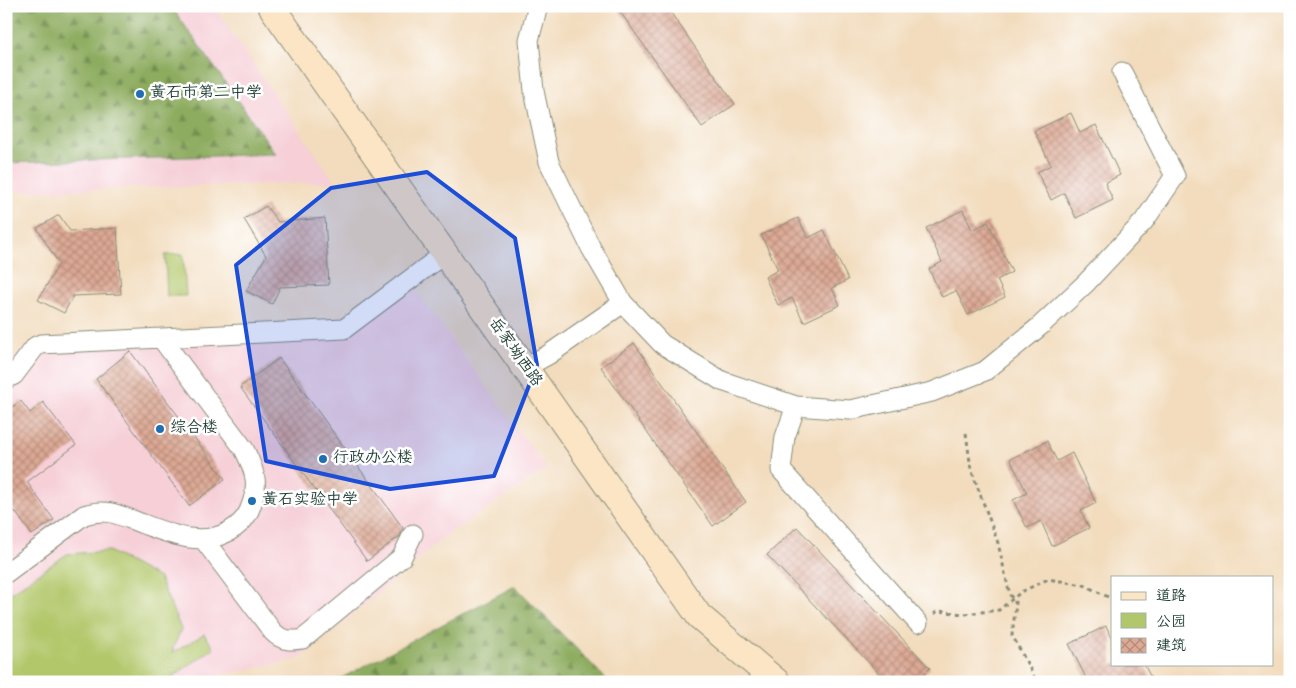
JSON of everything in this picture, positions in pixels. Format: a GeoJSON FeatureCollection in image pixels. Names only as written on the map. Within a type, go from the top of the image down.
{"type":"FeatureCollection","features":[{"type":"Feature","properties":{"kind":"main road","name":"岳家坳西路"},"geometry":{"type":"LineString","coordinates":[[271,6],[699,616],[777,682]]}},
{"type":"Feature","properties":{"kind":"street"},"geometry":{"type":"LineString","coordinates":[[538,6],[530,40],[534,92],[549,162],[591,248],[623,303],[662,344],[722,381],[796,406],[850,410],[932,392],[985,371],[1039,327],[1086,283],[1144,222],[1175,176],[1122,72]]}},
{"type":"Feature","properties":{"kind":"street"},"geometry":{"type":"LineString","coordinates":[[6,379],[14,375],[36,346],[41,344],[344,329],[444,254]]}},
{"type":"Feature","properties":{"kind":"street"},"geometry":{"type":"LineString","coordinates":[[524,368],[548,355],[623,303]]}},
{"type":"Feature","properties":{"kind":"street"},"geometry":{"type":"LineString","coordinates":[[6,573],[84,515],[91,513],[120,514],[158,529],[195,540],[220,537],[246,518],[253,501],[256,483],[254,469],[244,449],[161,338]]}},
{"type":"Feature","properties":{"kind":"street"},"geometry":{"type":"LineString","coordinates":[[796,406],[785,437],[782,470],[918,622]]}},
{"type":"Feature","properties":{"kind":"street"},"geometry":{"type":"LineString","coordinates":[[204,540],[273,632],[285,640],[293,640],[303,639],[309,635],[402,557],[413,534]]}},
{"type":"Feature","properties":{"kind":"path"},"geometry":{"type":"LineString","coordinates":[[966,433],[971,469],[998,543],[1010,595],[1016,604],[1012,635],[1037,682]]}},
{"type":"Feature","properties":{"kind":"path"},"geometry":{"type":"LineString","coordinates":[[918,622],[938,611],[964,614],[999,610],[1021,592],[1048,579],[1084,585],[1111,598]]}},
{"type":"Feature","properties":{"kind":"highlighted area"},"geometry":{"type":"Polygon","coordinates":[[[427,172],[515,238],[537,365],[494,476],[390,489],[266,461],[236,265],[331,188],[427,172]]]}},
{"type":"Feature","properties":{"kind":"shaded area","name":"黄石市第二中学"},"geometry":{"type":"Polygon","coordinates":[[[6,6],[213,6],[335,182],[6,192],[6,6]]]}},
{"type":"Feature","properties":{"kind":"shaded area","name":"黄石实验中学"},"geometry":{"type":"Polygon","coordinates":[[[405,276],[547,469],[448,534],[300,659],[186,682],[6,682],[6,366],[33,340],[340,323],[405,276]]]}},
{"type":"Feature","properties":{"kind":"green space","name":"黄石市第二中学"},"geometry":{"type":"Polygon","coordinates":[[[6,6],[171,6],[276,154],[6,163],[6,6]]]}},
{"type":"Feature","properties":{"kind":"green space"},"geometry":{"type":"Polygon","coordinates":[[[183,254],[186,296],[167,296],[165,255],[183,254]]]}},
{"type":"Feature","properties":{"kind":"green space"},"geometry":{"type":"Polygon","coordinates":[[[109,551],[159,578],[181,629],[171,654],[204,634],[214,648],[165,682],[6,682],[6,596],[67,554],[109,551]]]}},
{"type":"Feature","properties":{"kind":"green space"},"geometry":{"type":"Polygon","coordinates":[[[515,586],[609,682],[334,682],[515,586]]]}},
{"type":"Feature","properties":{"kind":"building"},"geometry":{"type":"Polygon","coordinates":[[[616,6],[666,6],[735,104],[702,127],[616,6]]]}},
{"type":"Feature","properties":{"kind":"building"},"geometry":{"type":"Polygon","coordinates":[[[1071,113],[1080,133],[1096,125],[1120,175],[1105,183],[1113,200],[1076,218],[1064,193],[1051,200],[1037,172],[1051,165],[1034,131],[1071,113]]]}},
{"type":"Feature","properties":{"kind":"building"},"geometry":{"type":"Polygon","coordinates":[[[266,206],[278,222],[325,218],[329,285],[280,287],[272,304],[246,291],[266,256],[244,219],[266,206]]]}},
{"type":"Feature","properties":{"kind":"building"},"geometry":{"type":"Polygon","coordinates":[[[963,210],[972,230],[988,222],[1012,272],[997,280],[1005,297],[968,315],[956,291],[942,297],[929,269],[942,262],[926,228],[963,210]]]}},
{"type":"Feature","properties":{"kind":"building"},"geometry":{"type":"Polygon","coordinates":[[[59,215],[70,231],[117,228],[121,294],[73,296],[64,313],[38,300],[59,264],[37,228],[59,215]]]}},
{"type":"Feature","properties":{"kind":"building"},"geometry":{"type":"Polygon","coordinates":[[[798,218],[808,238],[824,230],[848,280],[832,288],[840,305],[804,322],[792,298],[778,305],[765,277],[778,270],[761,235],[798,218]]]}},
{"type":"Feature","properties":{"kind":"building"},"geometry":{"type":"Polygon","coordinates":[[[634,343],[746,502],[713,526],[601,367],[634,343]]]}},
{"type":"Feature","properties":{"kind":"building","name":"综合楼"},"geometry":{"type":"Polygon","coordinates":[[[130,351],[225,479],[189,506],[96,379],[130,351]]]}},
{"type":"Feature","properties":{"kind":"building","name":"行政办公楼"},"geometry":{"type":"Polygon","coordinates":[[[279,358],[403,528],[400,536],[367,561],[240,387],[279,358]]]}},
{"type":"Feature","properties":{"kind":"building"},"geometry":{"type":"Polygon","coordinates":[[[21,401],[30,413],[43,402],[76,445],[27,482],[54,520],[32,535],[6,499],[6,411],[21,401]]]}},
{"type":"Feature","properties":{"kind":"building"},"geometry":{"type":"Polygon","coordinates":[[[1047,441],[1057,461],[1072,453],[1096,503],[1081,511],[1089,528],[1052,546],[1041,521],[1027,528],[1013,500],[1027,493],[1010,459],[1047,441]]]}},
{"type":"Feature","properties":{"kind":"building"},"geometry":{"type":"Polygon","coordinates":[[[797,527],[930,668],[916,682],[887,682],[767,555],[797,527]]]}},
{"type":"Feature","properties":{"kind":"building"},"geometry":{"type":"Polygon","coordinates":[[[1106,626],[1111,636],[1111,666],[1145,666],[1153,682],[1088,682],[1069,644],[1106,626]]]}},
{"type":"Feature","properties":{"kind":"place","name":"黄石市第二中学"},"geometry":{"type":"Point","coordinates":[140,94]}},
{"type":"Feature","properties":{"kind":"place","name":"综合楼"},"geometry":{"type":"Point","coordinates":[160,429]}},
{"type":"Feature","properties":{"kind":"place","name":"行政办公楼"},"geometry":{"type":"Point","coordinates":[323,459]}},
{"type":"Feature","properties":{"kind":"place","name":"黄石实验中学"},"geometry":{"type":"Point","coordinates":[252,501]}}]}
